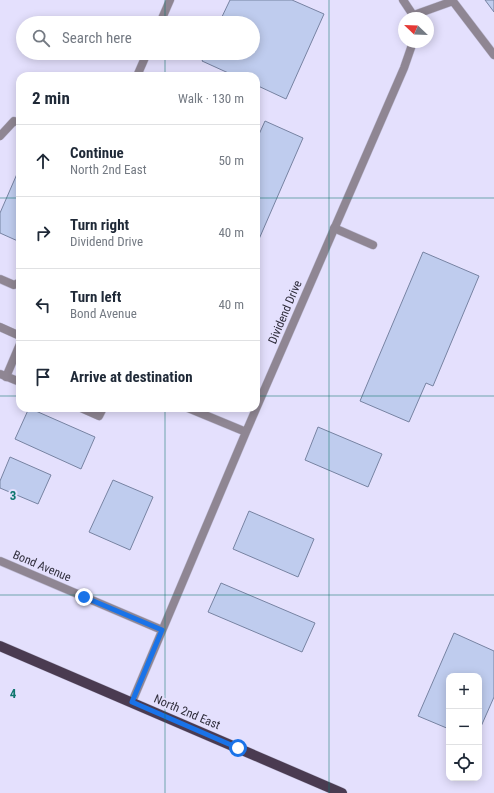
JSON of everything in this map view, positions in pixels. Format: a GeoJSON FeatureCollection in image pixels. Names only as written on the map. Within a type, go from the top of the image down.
{"type":"FeatureCollection","features":[{"type":"Feature","properties":{"kind":"main road","name":"North 2nd East"},"geometry":{"type":"LineString","coordinates":[[0,646],[342,793]]}},
{"type":"Feature","properties":{"kind":"street"},"geometry":{"type":"LineString","coordinates":[[163,16],[170,0]]}},
{"type":"Feature","properties":{"kind":"street"},"geometry":{"type":"LineString","coordinates":[[403,0],[411,12]]}},
{"type":"Feature","properties":{"kind":"street"},"geometry":{"type":"LineString","coordinates":[[427,12],[453,1],[494,55]]}},
{"type":"Feature","properties":{"kind":"street","name":"Dividend Drive"},"geometry":{"type":"LineString","coordinates":[[260,400],[404,68],[411,48]]}},
{"type":"Feature","properties":{"kind":"street"},"geometry":{"type":"LineString","coordinates":[[139,72],[144,60]]}},
{"type":"Feature","properties":{"kind":"street"},"geometry":{"type":"LineString","coordinates":[[0,136],[14,121],[16,122]]}},
{"type":"Feature","properties":{"kind":"street"},"geometry":{"type":"LineString","coordinates":[[334,228],[373,245]]}},
{"type":"Feature","properties":{"kind":"street"},"geometry":{"type":"LineString","coordinates":[[0,279],[14,285],[16,284]]}},
{"type":"Feature","properties":{"kind":"street"},"geometry":{"type":"LineString","coordinates":[[0,327],[16,334]]}},
{"type":"Feature","properties":{"kind":"street"},"geometry":{"type":"LineString","coordinates":[[16,351],[3,375],[16,380]]}},
{"type":"Feature","properties":{"kind":"street"},"geometry":{"type":"LineString","coordinates":[[90,412],[99,416],[101,412]]}},
{"type":"Feature","properties":{"kind":"street"},"geometry":{"type":"LineString","coordinates":[[198,412],[246,432]]}},
{"type":"Feature","properties":{"kind":"street","name":"Dividend Drive"},"geometry":{"type":"LineString","coordinates":[[132,702],[255,412]]}},
{"type":"Feature","properties":{"kind":"street","name":"Bond Avenue"},"geometry":{"type":"LineString","coordinates":[[0,561],[162,630]]}},
{"type":"Feature","properties":{"kind":"building"},"geometry":{"type":"Polygon","coordinates":[[[230,0],[292,0],[324,14],[286,99],[260,87],[260,72],[226,72],[202,61],[260,60],[260,16],[222,16],[230,0]]]}},
{"type":"Feature","properties":{"kind":"building"},"geometry":{"type":"Polygon","coordinates":[[[485,0],[494,0],[494,12],[485,0]]]}},
{"type":"Feature","properties":{"kind":"building"},"geometry":{"type":"Polygon","coordinates":[[[265,121],[303,138],[260,237],[260,132],[265,121]]]}},
{"type":"Feature","properties":{"kind":"building"},"geometry":{"type":"Polygon","coordinates":[[[16,176],[16,240],[0,233],[0,213],[16,176]]]}},
{"type":"Feature","properties":{"kind":"building"},"geometry":{"type":"Polygon","coordinates":[[[423,252],[479,276],[433,386],[426,383],[409,422],[360,401],[423,252]]]}},
{"type":"Feature","properties":{"kind":"building"},"geometry":{"type":"Polygon","coordinates":[[[27,412],[38,412],[95,437],[81,469],[15,439],[27,412]]]}},
{"type":"Feature","properties":{"kind":"building"},"geometry":{"type":"Polygon","coordinates":[[[318,427],[382,454],[368,487],[305,460],[318,427]]]}},
{"type":"Feature","properties":{"kind":"building"},"geometry":{"type":"Polygon","coordinates":[[[10,457],[51,475],[38,504],[0,488],[0,481],[10,457]]]}},
{"type":"Feature","properties":{"kind":"building"},"geometry":{"type":"Polygon","coordinates":[[[113,480],[153,497],[130,550],[89,532],[113,480]]]}},
{"type":"Feature","properties":{"kind":"building"},"geometry":{"type":"Polygon","coordinates":[[[249,511],[314,539],[298,577],[233,549],[249,511]]]}},
{"type":"Feature","properties":{"kind":"building"},"geometry":{"type":"Polygon","coordinates":[[[221,583],[315,623],[302,652],[208,612],[221,583]]]}},
{"type":"Feature","properties":{"kind":"building"},"geometry":{"type":"Polygon","coordinates":[[[454,633],[494,651],[494,697],[482,724],[482,673],[446,673],[446,728],[418,716],[454,633]]]}},
{"type":"Feature","properties":{"kind":"route"},"geometry":{"type":"LineString","coordinates":[[84,597],[162,630],[132,702],[238,748]]}}]}
